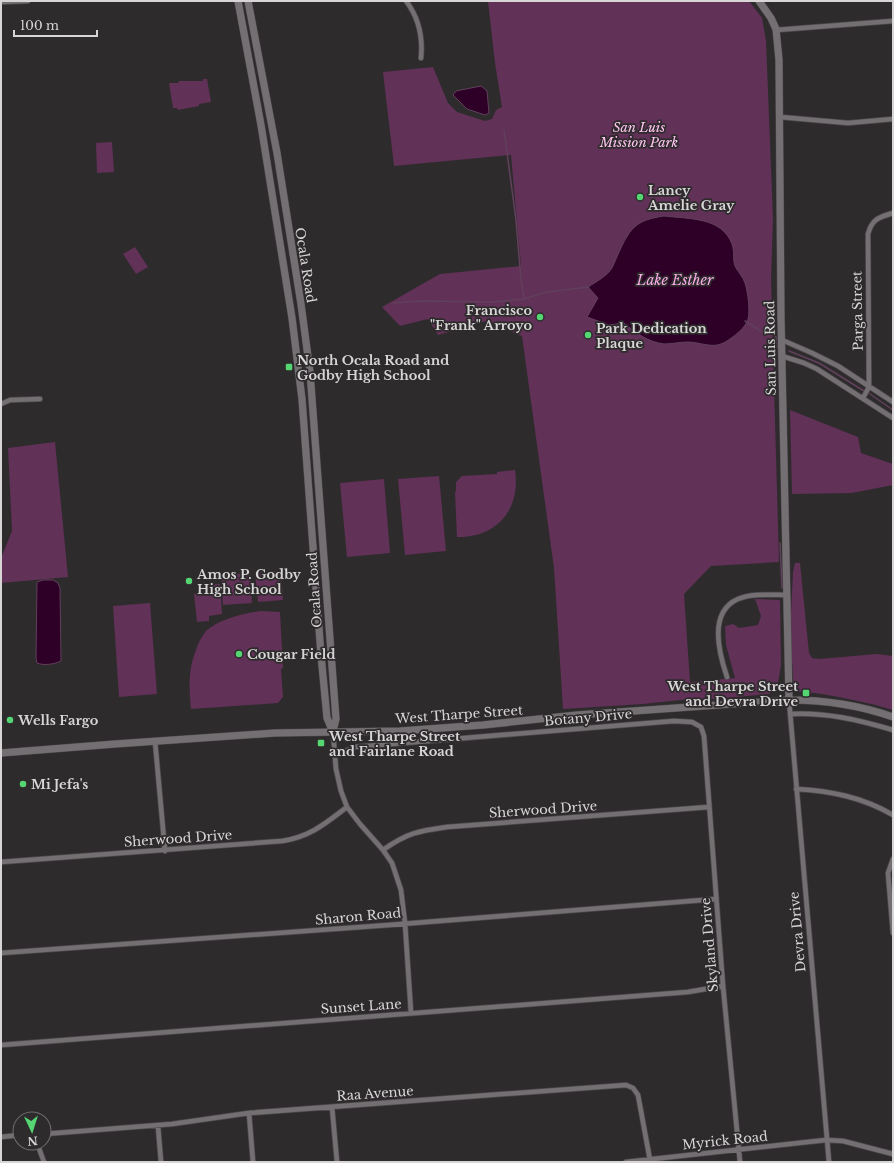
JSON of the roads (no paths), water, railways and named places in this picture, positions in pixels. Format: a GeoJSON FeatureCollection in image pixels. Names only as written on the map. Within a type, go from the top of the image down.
{"type":"FeatureCollection","features":[{"type":"Feature","properties":{"kind":"main road","name":"Ocala Road"},"geometry":{"type":"LineString","coordinates":[[238,1],[269,170],[294,333],[303,416],[327,718],[333,732]]}},
{"type":"Feature","properties":{"kind":"main road","name":"Ocala Road"},"geometry":{"type":"LineString","coordinates":[[248,1],[279,169],[305,337],[313,416],[336,719],[333,732]]}},
{"type":"Feature","properties":{"kind":"main road","name":"San Luis Road"},"geometry":{"type":"LineString","coordinates":[[759,1],[771,18],[776,30],[779,60],[782,356],[789,700]]}},
{"type":"Feature","properties":{"kind":"main road"},"geometry":{"type":"LineString","coordinates":[[269,170],[279,169]]}},
{"type":"Feature","properties":{"kind":"main road"},"geometry":{"type":"LineString","coordinates":[[283,258],[293,256]]}},
{"type":"Feature","properties":{"kind":"main road"},"geometry":{"type":"LineString","coordinates":[[285,268],[295,266]]}},
{"type":"Feature","properties":{"kind":"main road"},"geometry":{"type":"LineString","coordinates":[[294,333],[305,337]]}},
{"type":"Feature","properties":{"kind":"main road"},"geometry":{"type":"LineString","coordinates":[[303,416],[313,416]]}},
{"type":"Feature","properties":{"kind":"main road"},"geometry":{"type":"LineString","coordinates":[[304,430],[314,429]]}},
{"type":"Feature","properties":{"kind":"main road"},"geometry":{"type":"LineString","coordinates":[[318,616],[328,615]]}},
{"type":"Feature","properties":{"kind":"main road","name":"West Tharpe Street"},"geometry":{"type":"LineString","coordinates":[[1,753],[275,733],[400,731],[482,725],[576,715],[789,700],[814,700],[857,706],[893,717]]}},
{"type":"Feature","properties":{"kind":"street"},"geometry":{"type":"LineString","coordinates":[[1,2],[28,1]]}},
{"type":"Feature","properties":{"kind":"street"},"geometry":{"type":"LineString","coordinates":[[406,1],[412,8],[422,35],[421,58]]}},
{"type":"Feature","properties":{"kind":"street"},"geometry":{"type":"LineString","coordinates":[[776,30],[893,21]]}},
{"type":"Feature","properties":{"kind":"street"},"geometry":{"type":"LineString","coordinates":[[780,117],[848,123],[893,119]]}},
{"type":"Feature","properties":{"kind":"street","name":"Parga Street"},"geometry":{"type":"LineString","coordinates":[[863,398],[869,387],[867,243],[872,222],[882,216],[893,214]]}},
{"type":"Feature","properties":{"kind":"street"},"geometry":{"type":"LineString","coordinates":[[782,340],[824,359],[893,402]]}},
{"type":"Feature","properties":{"kind":"street"},"geometry":{"type":"LineString","coordinates":[[782,356],[817,369],[893,418]]}},
{"type":"Feature","properties":{"kind":"street"},"geometry":{"type":"LineString","coordinates":[[1,404],[10,400],[40,399]]}},
{"type":"Feature","properties":{"kind":"street"},"geometry":{"type":"LineString","coordinates":[[727,677],[721,659],[719,639],[719,626],[723,611],[731,603],[741,598],[787,595]]}},
{"type":"Feature","properties":{"kind":"street","name":"Devra Drive"},"geometry":{"type":"LineString","coordinates":[[789,700],[828,1162]]}},
{"type":"Feature","properties":{"kind":"street"},"geometry":{"type":"LineString","coordinates":[[790,714],[808,713],[851,718],[893,730]]}},
{"type":"Feature","properties":{"kind":"street","name":"Botany Drive"},"geometry":{"type":"LineString","coordinates":[[334,755],[354,747],[674,721],[692,722],[701,727]]}},
{"type":"Feature","properties":{"kind":"street","name":"Skyland Drive"},"geometry":{"type":"LineString","coordinates":[[701,727],[704,736],[723,986],[740,1162]]}},
{"type":"Feature","properties":{"kind":"street"},"geometry":{"type":"LineString","coordinates":[[333,732],[334,755],[338,783],[347,806],[360,824],[383,850],[392,863],[398,879],[401,890],[405,923],[411,1013]]}},
{"type":"Feature","properties":{"kind":"street"},"geometry":{"type":"LineString","coordinates":[[155,741],[165,850]]}},
{"type":"Feature","properties":{"kind":"street"},"geometry":{"type":"LineString","coordinates":[[796,789],[816,790],[853,797],[893,814]]}},
{"type":"Feature","properties":{"kind":"street","name":"Sherwood Drive"},"geometry":{"type":"LineString","coordinates":[[1,862],[264,843],[294,839],[314,831],[347,806]]}},
{"type":"Feature","properties":{"kind":"street","name":"Sherwood Drive"},"geometry":{"type":"LineString","coordinates":[[383,850],[406,835],[446,827],[709,807]]}},
{"type":"Feature","properties":{"kind":"street"},"geometry":{"type":"LineString","coordinates":[[893,859],[888,873],[893,933]]}},
{"type":"Feature","properties":{"kind":"street","name":"Sharon Road"},"geometry":{"type":"LineString","coordinates":[[1,953],[716,899]]}},
{"type":"Feature","properties":{"kind":"street","name":"Sunset Lane"},"geometry":{"type":"LineString","coordinates":[[1,1045],[688,992],[723,986]]}},
{"type":"Feature","properties":{"kind":"street","name":"Raa Avenue"},"geometry":{"type":"LineString","coordinates":[[52,1133],[158,1126],[249,1113],[626,1085],[633,1088],[638,1095],[650,1160]]}},
{"type":"Feature","properties":{"kind":"street"},"geometry":{"type":"LineString","coordinates":[[332,1107],[336,1162]]}},
{"type":"Feature","properties":{"kind":"street"},"geometry":{"type":"LineString","coordinates":[[249,1113],[253,1162]]}},
{"type":"Feature","properties":{"kind":"street"},"geometry":{"type":"LineString","coordinates":[[158,1126],[161,1162]]}},
{"type":"Feature","properties":{"kind":"street"},"geometry":{"type":"LineString","coordinates":[[1,1137],[12,1136]]}},
{"type":"Feature","properties":{"kind":"street","name":"Myrick Road"},"geometry":{"type":"LineString","coordinates":[[626,1162],[826,1140],[843,1141],[893,1154]]}},
{"type":"Feature","properties":{"kind":"street"},"geometry":{"type":"LineString","coordinates":[[40,1151],[44,1162]]}},
{"type":"Feature","properties":{"kind":"water"},"geometry":{"type":"Polygon","coordinates":[[[481,86],[487,91],[489,113],[485,115],[467,109],[453,95],[456,91],[481,86]]]}},
{"type":"Feature","properties":{"kind":"water","name":"Lake Esther"},"geometry":{"type":"Polygon","coordinates":[[[664,216],[694,219],[713,224],[727,235],[732,244],[735,265],[746,287],[749,303],[749,314],[747,322],[736,335],[724,343],[709,345],[692,342],[667,344],[658,343],[642,336],[624,323],[609,325],[587,317],[598,298],[588,287],[610,271],[628,235],[636,226],[642,222],[664,216]]]}},
{"type":"Feature","properties":{"kind":"water"},"geometry":{"type":"Polygon","coordinates":[[[43,580],[53,580],[58,583],[60,588],[61,661],[53,664],[37,663],[36,658],[37,582],[43,580]]]}},
{"type":"Feature","properties":{"kind":"waterway"},"geometry":{"type":"LineString","coordinates":[[504,130],[516,220],[524,298]]}},
{"type":"Feature","properties":{"kind":"waterway"},"geometry":{"type":"LineString","coordinates":[[393,303],[422,301],[492,302],[524,299],[546,292],[589,287]]}},
{"type":"Feature","properties":{"kind":"waterway"},"geometry":{"type":"LineString","coordinates":[[745,321],[764,333],[773,334],[776,337],[777,348]]}},
{"type":"Feature","properties":{"kind":"waterway"},"geometry":{"type":"LineString","coordinates":[[789,351],[819,363],[864,391]]}},
{"type":"Feature","properties":{"kind":"waterway"},"geometry":{"type":"LineString","coordinates":[[870,394],[893,410]]}},
{"type":"Feature","properties":{"kind":"waterway"},"geometry":{"type":"LineString","coordinates":[[780,543],[782,588]]}},
{"type":"Feature","properties":{"kind":"place","name":"Lancy Amelie Gray"},"geometry":{"type":"Point","coordinates":[640,197]}},
{"type":"Feature","properties":{"kind":"place","name":"Francisco \"Frank\" Arroyo"},"geometry":{"type":"Point","coordinates":[540,317]}},
{"type":"Feature","properties":{"kind":"place","name":"Park Dedication Plaque"},"geometry":{"type":"Point","coordinates":[588,335]}},
{"type":"Feature","properties":{"kind":"place","name":"North Ocala Road and Godby High School"},"geometry":{"type":"Point","coordinates":[289,367]}},
{"type":"Feature","properties":{"kind":"place","name":"Amos P. Godby High School"},"geometry":{"type":"Point","coordinates":[189,581]}},
{"type":"Feature","properties":{"kind":"place","name":"Cougar Field"},"geometry":{"type":"Point","coordinates":[239,654]}},
{"type":"Feature","properties":{"kind":"place","name":"West Tharpe Street and Devra Drive"},"geometry":{"type":"Point","coordinates":[806,693]}},
{"type":"Feature","properties":{"kind":"place","name":"Wells Fargo"},"geometry":{"type":"Point","coordinates":[10,720]}},
{"type":"Feature","properties":{"kind":"place","name":"West Tharpe Street and Fairlane Road"},"geometry":{"type":"Point","coordinates":[321,743]}},
{"type":"Feature","properties":{"kind":"place","name":"Mi Jefa's"},"geometry":{"type":"Point","coordinates":[23,784]}},
{"type":"Feature","properties":{"kind":"park label","name":"San Luis Mission Park"},"geometry":{"type":"Point","coordinates":[639,134]}}]}
